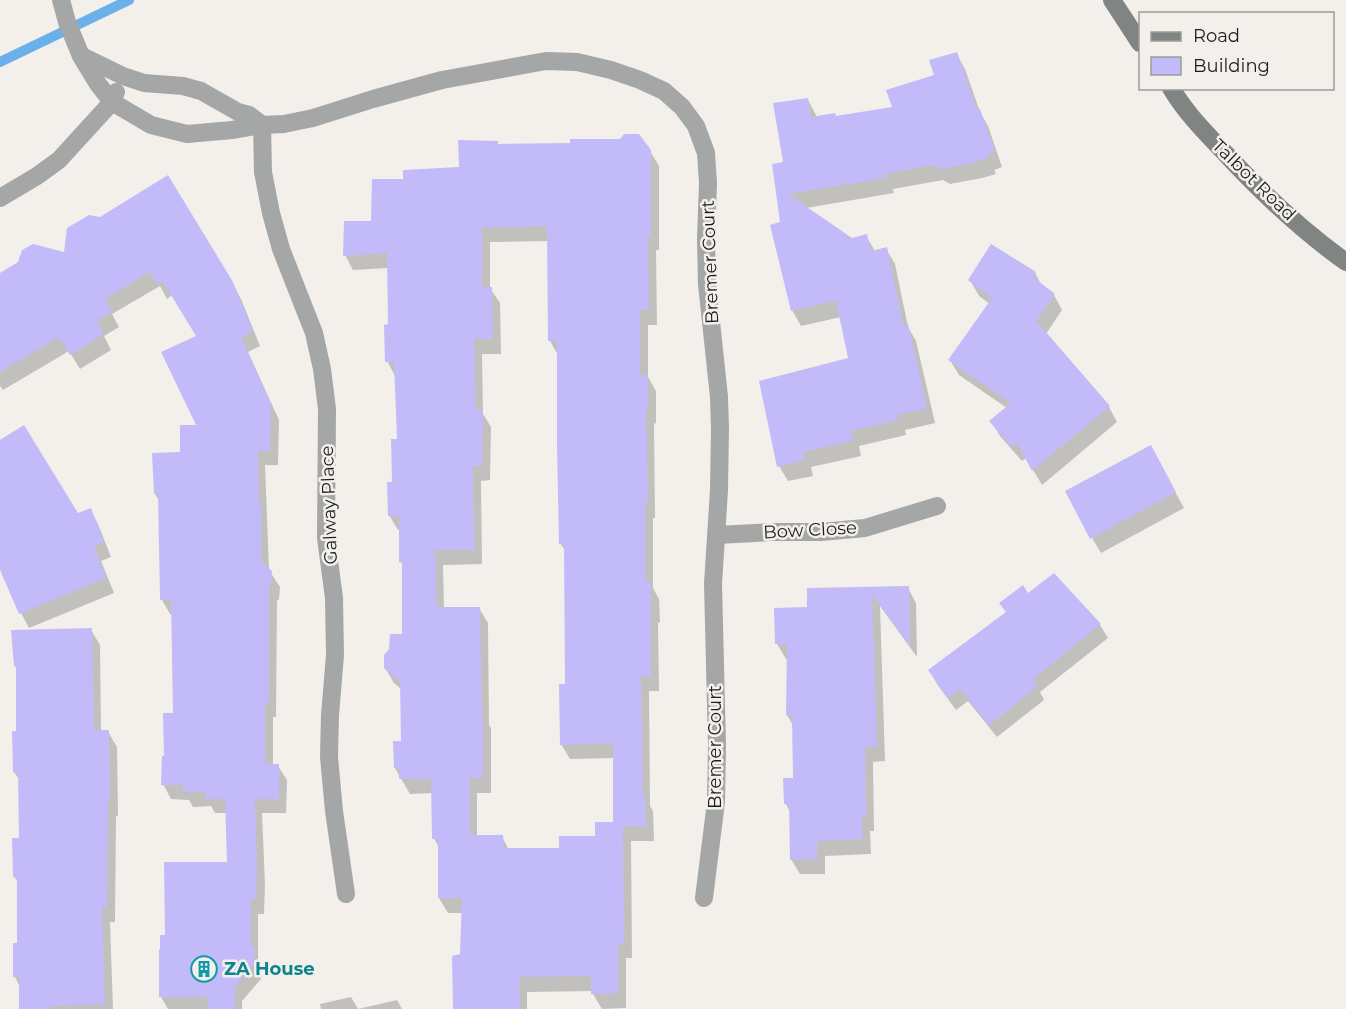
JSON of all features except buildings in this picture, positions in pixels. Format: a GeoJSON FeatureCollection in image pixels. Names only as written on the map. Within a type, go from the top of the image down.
{"type":"FeatureCollection","features":[{"type":"Feature","properties":{"kind":"main road"},"geometry":{"type":"LineString","coordinates":[[1113,0],[1139,41]]}},
{"type":"Feature","properties":{"kind":"main road","name":"Talbot Road"},"geometry":{"type":"LineString","coordinates":[[1172,90],[1184,110],[1255,185],[1329,250],[1346,262]]}},
{"type":"Feature","properties":{"kind":"street","name":"Bremer Court"},"geometry":{"type":"LineString","coordinates":[[62,0],[67,22],[81,56],[112,102],[151,124],[187,134],[232,130],[262,124],[284,124],[313,118],[442,80],[546,61],[577,62],[640,80],[664,91],[682,107],[696,126],[706,153],[707,284],[720,428],[713,584],[717,734],[716,801],[704,898]]}},
{"type":"Feature","properties":{"kind":"street","name":"Bremer Court"},"geometry":{"type":"LineString","coordinates":[[81,56],[123,76],[144,82],[183,86],[201,91],[262,124]]}},
{"type":"Feature","properties":{"kind":"street"},"geometry":{"type":"LineString","coordinates":[[0,198],[59,160],[112,102],[123,76]]}},
{"type":"Feature","properties":{"kind":"street","name":"Galway Place"},"geometry":{"type":"LineString","coordinates":[[262,124],[264,172],[271,213],[281,249],[314,333],[322,369],[327,409],[326,537],[334,598],[335,655],[329,757],[346,894]]}},
{"type":"Feature","properties":{"kind":"street","name":"Bow Close"},"geometry":{"type":"LineString","coordinates":[[717,535],[821,532],[865,528],[938,506]]}},
{"type":"Feature","properties":{"kind":"waterway"},"geometry":{"type":"LineString","coordinates":[[0,62],[129,0]]}},
{"type":"Feature","properties":{"kind":"place","name":"ZA House"},"geometry":{"type":"Point","coordinates":[204,969]}}]}
